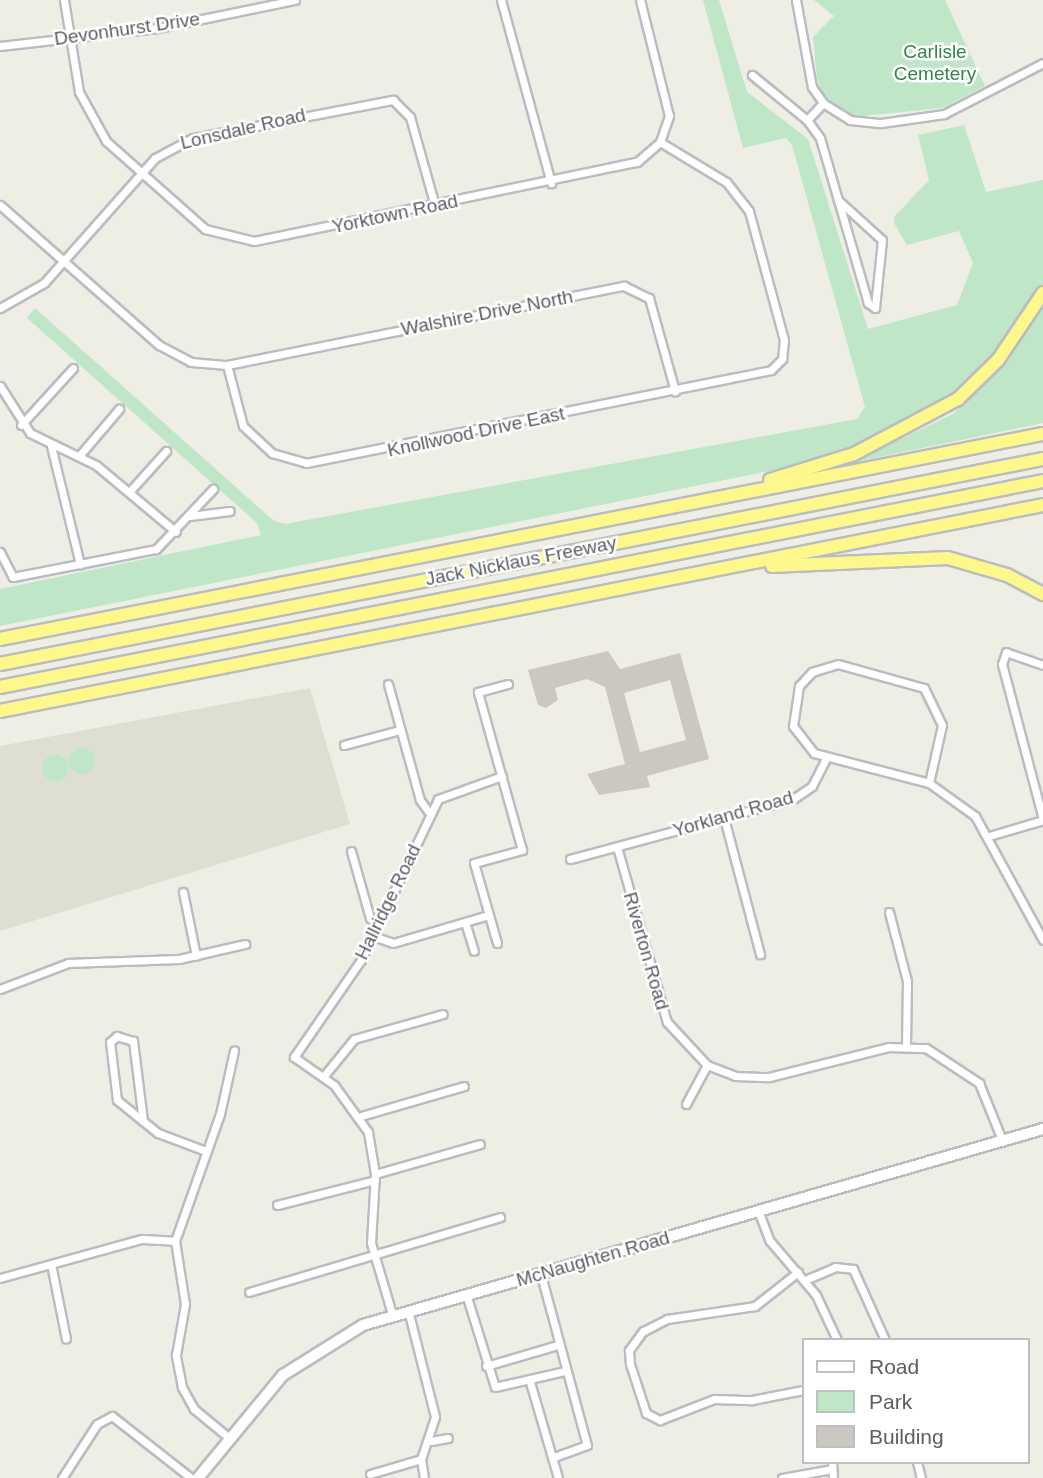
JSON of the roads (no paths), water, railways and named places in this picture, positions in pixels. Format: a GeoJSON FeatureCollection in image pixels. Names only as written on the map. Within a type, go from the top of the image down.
{"type":"FeatureCollection","features":[{"type":"Feature","properties":{"kind":"highway"},"geometry":{"type":"LineString","coordinates":[[719,497],[910,430],[958,399],[998,360],[1043,293]]}},
{"type":"Feature","properties":{"kind":"highway"},"geometry":{"type":"LineString","coordinates":[[0,639],[1043,433]]}},
{"type":"Feature","properties":{"kind":"highway","name":"Jack Nicklaus Freeway"},"geometry":{"type":"LineString","coordinates":[[0,664],[1043,459]]}},
{"type":"Feature","properties":{"kind":"highway","name":"Jack Nicklaus Freeway"},"geometry":{"type":"LineString","coordinates":[[0,687],[1043,481]]}},
{"type":"Feature","properties":{"kind":"highway"},"geometry":{"type":"LineString","coordinates":[[0,711],[1043,505]]}},
{"type":"Feature","properties":{"kind":"highway"},"geometry":{"type":"LineString","coordinates":[[740,565],[936,557],[980,565],[1043,594]]}},
{"type":"Feature","properties":{"kind":"street","name":"Yorktown Road"},"geometry":{"type":"LineString","coordinates":[[64,0],[68,38],[88,113],[139,174],[205,229],[237,239],[270,239],[629,166],[660,142]]}},
{"type":"Feature","properties":{"kind":"street","name":"Devonhurst Drive"},"geometry":{"type":"LineString","coordinates":[[0,46],[158,28],[295,0]]}},
{"type":"Feature","properties":{"kind":"street"},"geometry":{"type":"LineString","coordinates":[[501,0],[551,183]]}},
{"type":"Feature","properties":{"kind":"street"},"geometry":{"type":"LineString","coordinates":[[640,0],[669,109],[660,142]]}},
{"type":"Feature","properties":{"kind":"street"},"geometry":{"type":"LineString","coordinates":[[796,0],[803,60],[823,103],[865,123],[924,119],[963,107],[1043,63]]}},
{"type":"Feature","properties":{"kind":"street"},"geometry":{"type":"LineString","coordinates":[[752,75],[807,120],[820,138],[838,200],[868,303],[878,306],[882,240],[838,200]]}},
{"type":"Feature","properties":{"kind":"street","name":"Lonsdale Road"},"geometry":{"type":"LineString","coordinates":[[0,308],[36,290],[139,174],[183,141],[393,100],[410,117],[435,206]]}},
{"type":"Feature","properties":{"kind":"street"},"geometry":{"type":"LineString","coordinates":[[807,120],[823,103]]}},
{"type":"Feature","properties":{"kind":"street","name":"Knollwood Drive East"},"geometry":{"type":"LineString","coordinates":[[227,365],[243,426],[272,453],[306,463],[763,374],[779,365],[784,340],[749,211],[726,182],[660,142]]}},
{"type":"Feature","properties":{"kind":"street","name":"Walshire Drive North"},"geometry":{"type":"LineString","coordinates":[[0,205],[159,345],[191,362],[227,365],[624,286],[640,290],[651,304],[675,391]]}},
{"type":"Feature","properties":{"kind":"street"},"geometry":{"type":"LineString","coordinates":[[21,425],[73,368]]}},
{"type":"Feature","properties":{"kind":"street"},"geometry":{"type":"LineString","coordinates":[[0,386],[21,425],[51,446],[79,456],[130,491],[176,532]]}},
{"type":"Feature","properties":{"kind":"street"},"geometry":{"type":"LineString","coordinates":[[79,456],[119,409]]}},
{"type":"Feature","properties":{"kind":"street"},"geometry":{"type":"LineString","coordinates":[[51,446],[80,564]]}},
{"type":"Feature","properties":{"kind":"street"},"geometry":{"type":"LineString","coordinates":[[130,491],[166,451]]}},
{"type":"Feature","properties":{"kind":"street"},"geometry":{"type":"LineString","coordinates":[[0,552],[11,577],[156,549],[176,532],[213,489]]}},
{"type":"Feature","properties":{"kind":"street"},"geometry":{"type":"LineString","coordinates":[[190,516],[230,511]]}},
{"type":"Feature","properties":{"kind":"street"},"geometry":{"type":"LineString","coordinates":[[989,836],[1043,820],[1004,671],[1006,652],[1043,665]]}},
{"type":"Feature","properties":{"kind":"street"},"geometry":{"type":"LineString","coordinates":[[929,783],[940,711],[924,688],[885,674],[831,665],[799,686],[793,726],[805,746],[826,758],[929,783],[957,799],[989,836],[1043,940]]}},
{"type":"Feature","properties":{"kind":"street"},"geometry":{"type":"LineString","coordinates":[[388,684],[400,730],[430,814]]}},
{"type":"Feature","properties":{"kind":"street"},"geometry":{"type":"LineString","coordinates":[[497,943],[474,863],[522,850],[478,692],[508,684]]}},
{"type":"Feature","properties":{"kind":"street"},"geometry":{"type":"LineString","coordinates":[[344,745],[400,730]]}},
{"type":"Feature","properties":{"kind":"street","name":"Yorkland Road"},"geometry":{"type":"LineString","coordinates":[[570,859],[801,795],[813,786],[826,758]]}},
{"type":"Feature","properties":{"kind":"street","name":"Hallridge Road"},"geometry":{"type":"LineString","coordinates":[[323,1077],[294,1057],[373,936],[430,814],[445,794],[502,776]]}},
{"type":"Feature","properties":{"kind":"street"},"geometry":{"type":"LineString","coordinates":[[724,818],[760,954]]}},
{"type":"Feature","properties":{"kind":"street","name":"Riverton Road"},"geometry":{"type":"LineString","coordinates":[[617,847],[667,1022],[707,1065],[735,1076],[783,1075],[906,1046],[926,1048],[963,1067],[988,1098],[1002,1140]]}},
{"type":"Feature","properties":{"kind":"street"},"geometry":{"type":"LineString","coordinates":[[351,851],[370,918],[378,924]]}},
{"type":"Feature","properties":{"kind":"street"},"geometry":{"type":"LineString","coordinates":[[183,892],[196,956]]}},
{"type":"Feature","properties":{"kind":"street"},"geometry":{"type":"LineString","coordinates":[[890,912],[907,981],[906,1046]]}},
{"type":"Feature","properties":{"kind":"street"},"geometry":{"type":"LineString","coordinates":[[373,936],[393,943],[489,915]]}},
{"type":"Feature","properties":{"kind":"street"},"geometry":{"type":"LineString","coordinates":[[465,922],[474,951]]}},
{"type":"Feature","properties":{"kind":"street"},"geometry":{"type":"LineString","coordinates":[[0,989],[68,962],[196,956],[244,944]]}},
{"type":"Feature","properties":{"kind":"street"},"geometry":{"type":"LineString","coordinates":[[392,1314],[375,1254],[375,1177],[361,1116],[323,1077],[354,1039],[443,1014]]}},
{"type":"Feature","properties":{"kind":"street"},"geometry":{"type":"LineString","coordinates":[[143,1121],[133,1041],[117,1036],[110,1042],[117,1100],[143,1121],[206,1152]]}},
{"type":"Feature","properties":{"kind":"street"},"geometry":{"type":"LineString","coordinates":[[228,1437],[194,1409],[180,1378],[176,1356],[185,1304],[175,1241],[206,1152],[233,1051]]}},
{"type":"Feature","properties":{"kind":"street"},"geometry":{"type":"LineString","coordinates":[[686,1104],[707,1065]]}},
{"type":"Feature","properties":{"kind":"street"},"geometry":{"type":"LineString","coordinates":[[361,1116],[464,1086]]}},
{"type":"Feature","properties":{"kind":"street","name":"McNaughten Road"},"geometry":{"type":"LineString","coordinates":[[198,1478],[228,1437],[304,1358],[392,1314],[760,1213],[1043,1129]]}},
{"type":"Feature","properties":{"kind":"street"},"geometry":{"type":"LineString","coordinates":[[277,1205],[480,1144]]}},
{"type":"Feature","properties":{"kind":"street"},"geometry":{"type":"LineString","coordinates":[[760,1213],[770,1241],[805,1280],[836,1338]]}},
{"type":"Feature","properties":{"kind":"street"},"geometry":{"type":"LineString","coordinates":[[249,1292],[500,1217]]}},
{"type":"Feature","properties":{"kind":"street"},"geometry":{"type":"LineString","coordinates":[[0,1278],[142,1239],[175,1241]]}},
{"type":"Feature","properties":{"kind":"street"},"geometry":{"type":"LineString","coordinates":[[51,1264],[66,1339]]}},
{"type":"Feature","properties":{"kind":"street"},"geometry":{"type":"LineString","coordinates":[[805,1280],[835,1267],[853,1269],[884,1338]]}},
{"type":"Feature","properties":{"kind":"street"},"geometry":{"type":"LineString","coordinates":[[798,1272],[755,1306],[667,1319],[634,1339],[630,1364],[642,1405],[653,1419],[714,1399],[752,1400],[802,1390]]}},
{"type":"Feature","properties":{"kind":"street"},"geometry":{"type":"LineString","coordinates":[[541,1275],[587,1446],[552,1458]]}},
{"type":"Feature","properties":{"kind":"street"},"geometry":{"type":"LineString","coordinates":[[466,1294],[486,1366],[501,1390],[565,1371]]}},
{"type":"Feature","properties":{"kind":"street"},"geometry":{"type":"LineString","coordinates":[[408,1310],[434,1411],[431,1441],[421,1459],[424,1478]]}},
{"type":"Feature","properties":{"kind":"street"},"geometry":{"type":"LineString","coordinates":[[486,1366],[558,1345]]}},
{"type":"Feature","properties":{"kind":"street"},"geometry":{"type":"LineString","coordinates":[[530,1382],[558,1478]]}},
{"type":"Feature","properties":{"kind":"street"},"geometry":{"type":"LineString","coordinates":[[62,1478],[97,1424],[111,1416],[191,1478]]}},
{"type":"Feature","properties":{"kind":"street"},"geometry":{"type":"LineString","coordinates":[[431,1441],[449,1438]]}},
{"type":"Feature","properties":{"kind":"street"},"geometry":{"type":"LineString","coordinates":[[370,1474],[421,1459]]}},
{"type":"Feature","properties":{"kind":"street"},"geometry":{"type":"LineString","coordinates":[[782,1478],[832,1466],[834,1478]]}},
{"type":"Feature","properties":{"kind":"park label","name":"Carlisle Cemetery"},"geometry":{"type":"Point","coordinates":[935,63]}}]}
